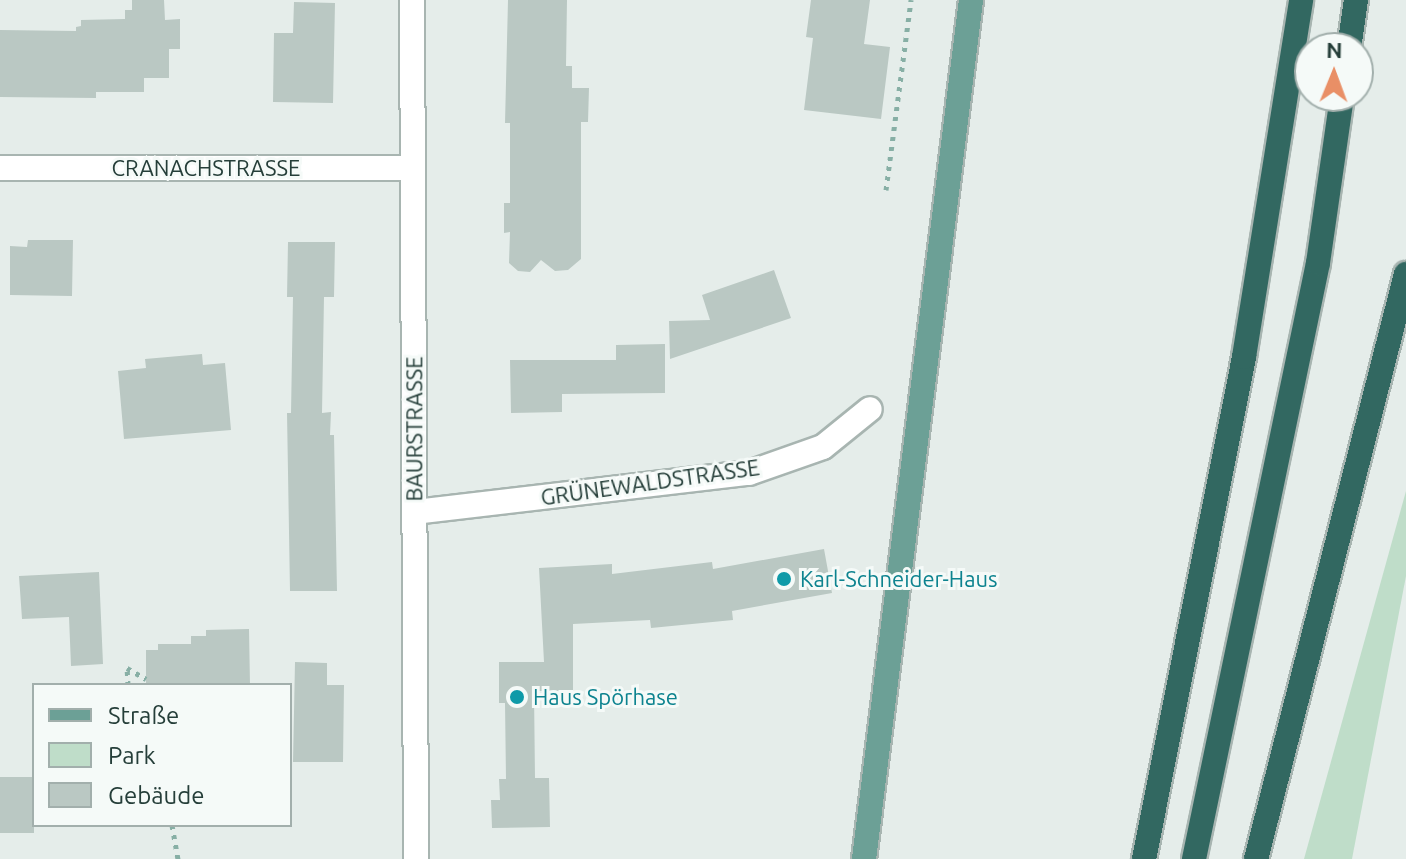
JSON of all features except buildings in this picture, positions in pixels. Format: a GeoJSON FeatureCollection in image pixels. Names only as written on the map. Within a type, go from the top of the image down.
{"type":"FeatureCollection","features":[{"type":"Feature","properties":{"kind":"highway"},"geometry":{"type":"LineString","coordinates":[[1144,859],[1244,357],[1301,0]]}},
{"type":"Feature","properties":{"kind":"highway"},"geometry":{"type":"LineString","coordinates":[[1351,32],[1356,0]]}},
{"type":"Feature","properties":{"kind":"highway"},"geometry":{"type":"LineString","coordinates":[[1194,859],[1318,263],[1340,112]]}},
{"type":"Feature","properties":{"kind":"highway"},"geometry":{"type":"LineString","coordinates":[[1256,859],[1406,274]]}},
{"type":"Feature","properties":{"kind":"main road"},"geometry":{"type":"LineString","coordinates":[[864,859],[971,0]]}},
{"type":"Feature","properties":{"kind":"street","name":"BAURSTRASSE"},"geometry":{"type":"LineString","coordinates":[[412,0],[416,859]]}},
{"type":"Feature","properties":{"kind":"street","name":"CRANACHSTRASSE"},"geometry":{"type":"LineString","coordinates":[[0,168],[412,168]]}},
{"type":"Feature","properties":{"kind":"street","name":"GRÜNEWALDSTRASSE"},"geometry":{"type":"LineString","coordinates":[[415,512],[749,473],[823,447],[870,409]]}},
{"type":"Feature","properties":{"kind":"path"},"geometry":{"type":"LineString","coordinates":[[886,190],[911,0]]}},
{"type":"Feature","properties":{"kind":"path"},"geometry":{"type":"LineString","coordinates":[[128,683],[127,668],[146,679]]}},
{"type":"Feature","properties":{"kind":"path"},"geometry":{"type":"LineString","coordinates":[[172,827],[178,859]]}},
{"type":"Feature","properties":{"kind":"green space"},"geometry":{"type":"Polygon","coordinates":[[[1406,491],[1406,576],[1352,859],[1304,859],[1406,491]]]}},
{"type":"Feature","properties":{"kind":"place","name":"Karl-Schneider-Haus"},"geometry":{"type":"Point","coordinates":[784,579]}},
{"type":"Feature","properties":{"kind":"place","name":"Haus Spörhase"},"geometry":{"type":"Point","coordinates":[517,697]}}]}
